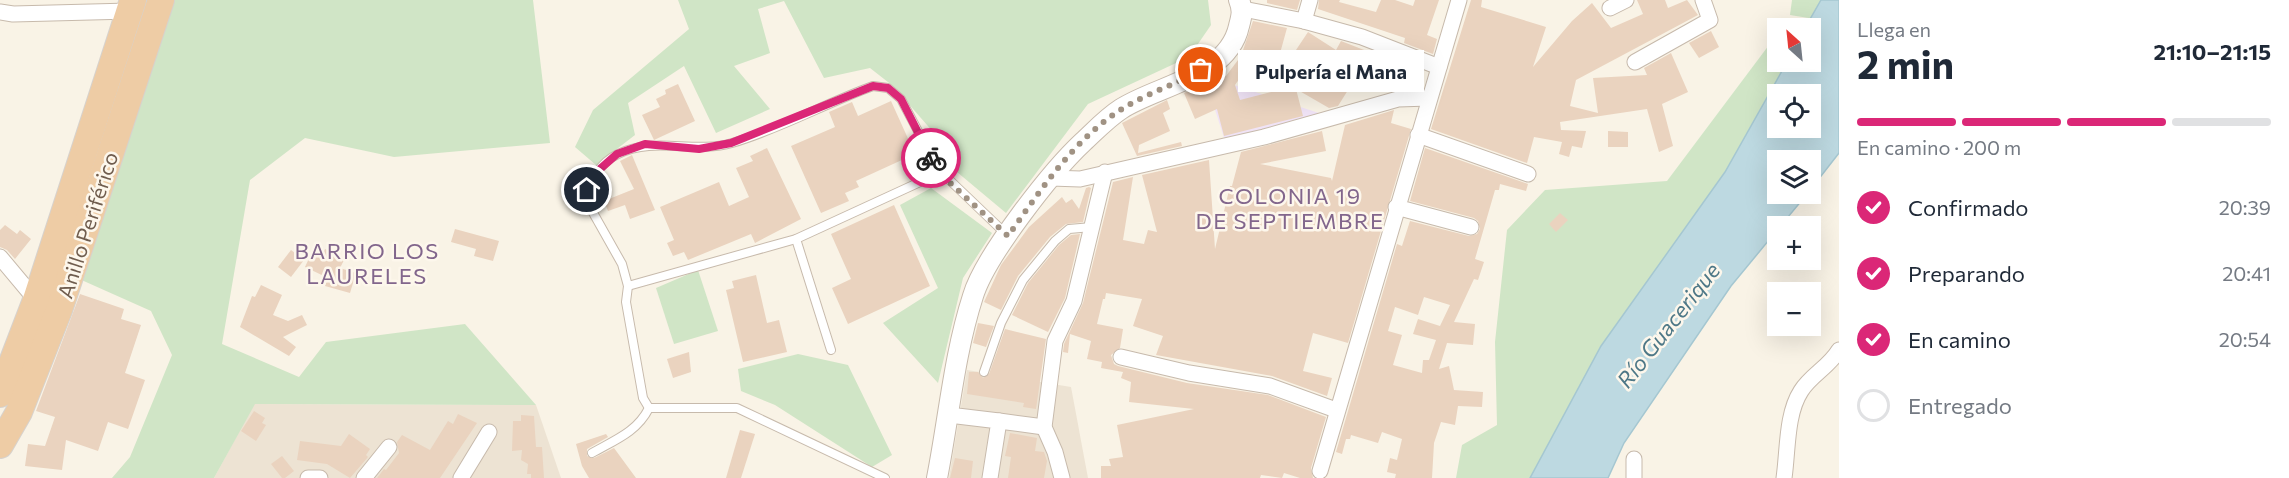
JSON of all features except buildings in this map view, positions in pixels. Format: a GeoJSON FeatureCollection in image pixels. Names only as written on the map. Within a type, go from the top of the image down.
{"type":"FeatureCollection","features":[{"type":"Feature","properties":{"kind":"highway","name":"Anillo Periférico"},"geometry":{"type":"LineString","coordinates":[[0,445],[19,412],[59,310],[161,0]]}},
{"type":"Feature","properties":{"kind":"highway","name":"Anillo Periférico"},"geometry":{"type":"LineString","coordinates":[[0,394],[36,300],[132,5]]}},
{"type":"Feature","properties":{"kind":"street"},"geometry":{"type":"LineString","coordinates":[[1304,21],[1310,0]]}},
{"type":"Feature","properties":{"kind":"street"},"geometry":{"type":"LineString","coordinates":[[1320,471],[1396,207],[1460,0]]}},
{"type":"Feature","properties":{"kind":"street"},"geometry":{"type":"LineString","coordinates":[[1610,8],[1626,0]]}},
{"type":"Feature","properties":{"kind":"street"},"geometry":{"type":"LineString","coordinates":[[1635,62],[1710,20],[1703,0]]}},
{"type":"Feature","properties":{"kind":"street"},"geometry":{"type":"LineString","coordinates":[[937,478],[954,376],[974,293],[987,265],[1051,178],[1081,144],[1120,110],[1173,86],[1221,57],[1238,30],[1241,4],[1362,37],[1439,67]]}},
{"type":"Feature","properties":{"kind":"street"},"geometry":{"type":"LineString","coordinates":[[0,12],[13,14],[132,5]]}},
{"type":"Feature","properties":{"kind":"street"},"geometry":{"type":"LineString","coordinates":[[1051,178],[1080,179],[1264,137],[1398,99],[1429,98]]}},
{"type":"Feature","properties":{"kind":"street"},"geometry":{"type":"LineString","coordinates":[[1418,135],[1528,174]]}},
{"type":"Feature","properties":{"kind":"street"},"geometry":{"type":"LineString","coordinates":[[1062,478],[1056,452],[1044,427],[1055,341],[1074,301],[1105,172]]}},
{"type":"Feature","properties":{"kind":"street"},"geometry":{"type":"LineString","coordinates":[[1396,207],[1471,227]]}},
{"type":"Feature","properties":{"kind":"street"},"geometry":{"type":"LineString","coordinates":[[0,257],[36,300]]}},
{"type":"Feature","properties":{"kind":"street"},"geometry":{"type":"LineString","coordinates":[[1784,478],[1793,409],[1802,389],[1830,364],[1839,350]]}},
{"type":"Feature","properties":{"kind":"street"},"geometry":{"type":"LineString","coordinates":[[1120,357],[1189,373],[1270,386],[1336,410]]}},
{"type":"Feature","properties":{"kind":"street"},"geometry":{"type":"LineString","coordinates":[[949,415],[1044,427]]}},
{"type":"Feature","properties":{"kind":"street"},"geometry":{"type":"LineString","coordinates":[[990,478],[999,421]]}},
{"type":"Feature","properties":{"kind":"street"},"geometry":{"type":"LineString","coordinates":[[461,478],[489,432]]}},
{"type":"Feature","properties":{"kind":"street"},"geometry":{"type":"LineString","coordinates":[[364,478],[389,447]]}},
{"type":"Feature","properties":{"kind":"street"},"geometry":{"type":"LineString","coordinates":[[1634,459],[1634,478]]}},
{"type":"Feature","properties":{"kind":"street"},"geometry":{"type":"LineString","coordinates":[[308,478],[320,478]]}},
{"type":"Feature","properties":{"kind":"lane"},"geometry":{"type":"LineString","coordinates":[[649,408],[642,398],[626,302],[628,286],[622,264],[587,202],[587,190],[592,181],[617,154],[645,144],[699,149],[731,143],[873,86],[888,88],[901,99],[938,169],[1008,236]]}},
{"type":"Feature","properties":{"kind":"lane"},"geometry":{"type":"LineString","coordinates":[[628,286],[796,238],[920,182],[938,169]]}},
{"type":"Feature","properties":{"kind":"lane"},"geometry":{"type":"LineString","coordinates":[[984,372],[1001,323],[1023,280],[1055,241],[1069,228],[1093,227]]}},
{"type":"Feature","properties":{"kind":"lane"},"geometry":{"type":"LineString","coordinates":[[796,238],[831,350]]}},
{"type":"Feature","properties":{"kind":"lane"},"geometry":{"type":"LineString","coordinates":[[592,453],[633,430],[642,421],[649,408]]}},
{"type":"Feature","properties":{"kind":"lane"},"geometry":{"type":"LineString","coordinates":[[649,408],[737,408],[885,478]]}},
{"type":"Feature","properties":{"kind":"shaded area"},"geometry":{"type":"Polygon","coordinates":[[[1214,70],[1220,79],[1237,86],[1328,116],[1225,141],[1204,75],[1214,70]]]}},
{"type":"Feature","properties":{"kind":"shaded area"},"geometry":{"type":"Polygon","coordinates":[[[967,370],[1071,387],[1088,478],[949,478],[967,370]]]}},
{"type":"Feature","properties":{"kind":"shaded area"},"geometry":{"type":"Polygon","coordinates":[[[254,404],[536,405],[561,478],[214,478],[254,404]]]}},
{"type":"Feature","properties":{"kind":"green space"},"geometry":{"type":"Polygon","coordinates":[[[174,0],[533,0],[550,143],[394,157],[305,138],[250,180],[222,344],[299,377],[326,342],[465,324],[536,405],[255,404],[214,478],[112,478],[130,457],[172,355],[151,311],[77,278],[174,0]]]}},
{"type":"Feature","properties":{"kind":"green space"},"geometry":{"type":"Polygon","coordinates":[[[678,0],[1208,0],[1211,25],[1189,57],[1088,104],[1006,213],[945,162],[934,133],[893,86],[870,68],[824,78],[784,1],[758,9],[770,53],[734,66],[770,109],[716,133],[684,66],[628,103],[635,135],[596,165],[575,147],[593,110],[689,29],[678,0]]]}},
{"type":"Feature","properties":{"kind":"green space"},"geometry":{"type":"Polygon","coordinates":[[[1792,0],[1839,0],[1839,23],[1821,20],[1821,18],[1790,15],[1792,0]]]}},
{"type":"Feature","properties":{"kind":"green space"},"geometry":{"type":"Polygon","coordinates":[[[1767,48],[1767,72],[1812,72],[1793,84],[1767,84],[1767,138],[1771,138],[1543,478],[1456,478],[1462,445],[1497,425],[1495,342],[1507,230],[1545,190],[1667,181],[1767,48]]]}},
{"type":"Feature","properties":{"kind":"green space"},"geometry":{"type":"Polygon","coordinates":[[[1839,54],[1821,66],[1821,59],[1839,54]]]}},
{"type":"Feature","properties":{"kind":"green space"},"geometry":{"type":"Polygon","coordinates":[[[931,188],[992,233],[963,278],[938,383],[883,323],[938,288],[900,205],[931,188]]]}},
{"type":"Feature","properties":{"kind":"green space"},"geometry":{"type":"Polygon","coordinates":[[[698,270],[718,331],[674,344],[656,288],[698,270]]]}},
{"type":"Feature","properties":{"kind":"green space"},"geometry":{"type":"Polygon","coordinates":[[[798,354],[848,365],[892,455],[872,467],[775,405],[741,391],[738,369],[798,354]]]}},
{"type":"Feature","properties":{"kind":"water","name":"Río Guacerique"},"geometry":{"type":"Polygon","coordinates":[[[1821,0],[1839,0],[1839,153],[1821,176],[1821,150],[1767,150],[1767,204],[1799,204],[1789,216],[1767,216],[1767,242],[1731,286],[1624,443],[1608,478],[1530,478],[1601,346],[1725,172],[1767,97],[1767,138],[1821,138],[1821,84],[1775,84],[1781,72],[1821,72],[1821,18],[1811,18],[1821,0]]]}},
{"type":"Feature","properties":{"kind":"way so far"},"geometry":{"type":"LineString","coordinates":[[931,158],[948,181],[1008,236],[1060,165],[1102,124],[1136,101],[1173,86],[1201,70]]}},
{"type":"Feature","properties":{"kind":"place","name":"Pulpería el Mana"},"geometry":{"type":"Point","coordinates":[1201,70]}},
{"type":"Feature","properties":{"kind":"district","name":"COLONIA 19 DE SEPTIEMBRE"},"geometry":{"type":"Point","coordinates":[1290,208]}},
{"type":"Feature","properties":{"kind":"district","name":"BARRIO LOS LAURELES"},"geometry":{"type":"Point","coordinates":[367,262]}},
{"type":"Feature","properties":{"kind":"route"},"geometry":{"type":"LineString","coordinates":[[587,190],[600,169],[617,154],[645,144],[699,149],[731,143],[873,86],[888,88],[901,99],[931,158]]}}]}
